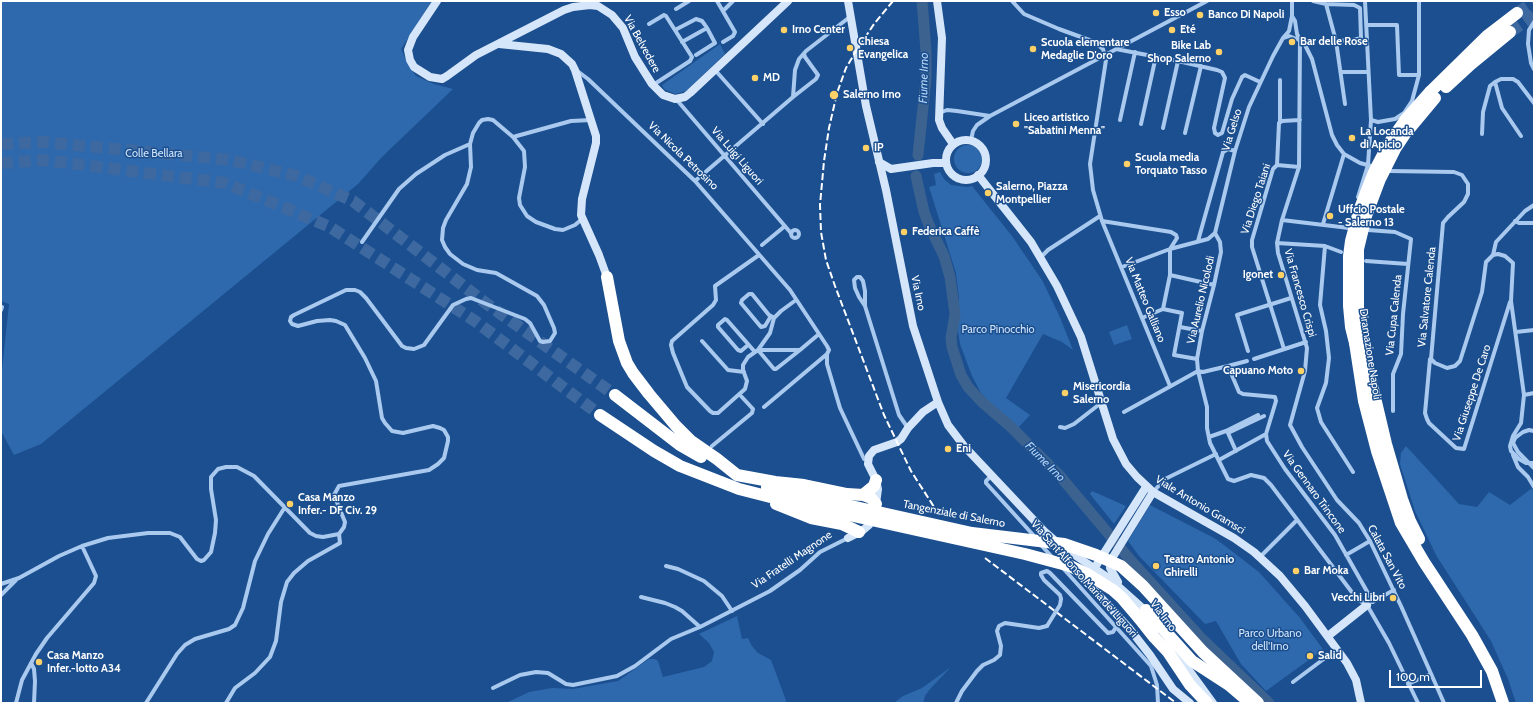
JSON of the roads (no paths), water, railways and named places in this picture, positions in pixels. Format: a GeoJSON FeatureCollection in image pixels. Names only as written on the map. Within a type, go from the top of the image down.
{"type":"FeatureCollection","features":[{"type":"Feature","properties":{"kind":"highway","name":"Diramazione Napoli"},"geometry":{"type":"LineString","coordinates":[[1433,95],[1487,36],[1517,13]]}},
{"type":"Feature","properties":{"kind":"highway","name":"Diramazione Napoli"},"geometry":{"type":"LineString","coordinates":[[1510,32],[1406,119],[1388,145],[1374,172],[1359,210],[1351,240],[1349,256],[1351,327],[1358,343],[1364,401],[1377,451],[1418,538],[1488,648],[1511,703]]}},
{"type":"Feature","properties":{"kind":"highway"},"geometry":{"type":"LineString","coordinates":[[607,277],[619,341],[623,354],[633,373],[683,434],[737,475],[775,482],[804,484],[847,494],[863,495],[871,498],[876,504]]}},
{"type":"Feature","properties":{"kind":"highway","name":"Tangenziale di Salerno"},"geometry":{"type":"LineString","coordinates":[[614,395],[680,445],[704,459],[737,475],[792,498],[1070,566],[1089,575],[1113,590],[1143,614]]}},
{"type":"Feature","properties":{"kind":"highway","name":"Tangenziale di Salerno"},"geometry":{"type":"LineString","coordinates":[[600,415],[654,451],[680,466],[739,489],[972,533],[1064,544],[1096,555],[1121,566],[1140,582],[1204,652],[1258,703]]}},
{"type":"Feature","properties":{"kind":"highway"},"geometry":{"type":"LineString","coordinates":[[863,495],[874,486],[876,480]]}},
{"type":"Feature","properties":{"kind":"highway","name":"Diramazione Napoli"},"geometry":{"type":"LineString","coordinates":[[1392,481],[1401,523],[1424,562],[1472,635],[1492,672],[1503,703]]}},
{"type":"Feature","properties":{"kind":"highway"},"geometry":{"type":"LineString","coordinates":[[719,482],[738,492],[780,505],[811,518],[832,521],[846,525],[860,532]]}},
{"type":"Feature","properties":{"kind":"highway"},"geometry":{"type":"LineString","coordinates":[[846,525],[848,538]]}},
{"type":"Feature","properties":{"kind":"highway"},"geometry":{"type":"LineString","coordinates":[[1143,614],[1192,661],[1229,686],[1249,703]]}},
{"type":"Feature","properties":{"kind":"highway"},"geometry":{"type":"LineString","coordinates":[[1143,614],[1176,679],[1198,703]]}},
{"type":"Feature","properties":{"kind":"highway"},"geometry":{"type":"LineString","coordinates":[[1143,614],[1154,637],[1168,652],[1190,685],[1207,703]]}},
{"type":"Feature","properties":{"kind":"main road","name":"Via Belvedere"},"geometry":{"type":"LineString","coordinates":[[437,1],[410,43],[408,50],[410,60],[414,67],[418,71],[430,77],[442,79],[476,55],[564,10],[582,5],[598,6],[618,21],[635,57],[653,85],[663,95],[675,99]]}},
{"type":"Feature","properties":{"kind":"main road"},"geometry":{"type":"LineString","coordinates":[[675,99],[685,97],[788,1]]}},
{"type":"Feature","properties":{"kind":"main road","name":"Via Irno"},"geometry":{"type":"LineString","coordinates":[[848,1],[866,106],[885,184],[913,326],[938,402],[948,424],[964,446],[1044,531],[1060,545],[1084,563],[1110,579],[1130,596],[1143,614],[1162,634],[1213,703]]}},
{"type":"Feature","properties":{"kind":"main road"},"geometry":{"type":"LineString","coordinates":[[938,1],[942,46],[939,113],[942,128],[953,144]]}},
{"type":"Feature","properties":{"kind":"main road","name":"Via Nicola Petrosino"},"geometry":{"type":"LineString","coordinates":[[498,44],[555,51],[567,59],[576,70]]}},
{"type":"Feature","properties":{"kind":"main road"},"geometry":{"type":"LineString","coordinates":[[576,70],[596,136],[596,144],[580,209],[582,219],[599,255],[607,277]]}},
{"type":"Feature","properties":{"kind":"main road"},"geometry":{"type":"LineString","coordinates":[[961,140],[971,140],[981,146],[986,157],[985,167],[978,175],[968,180],[956,177],[948,169],[946,164],[946,155],[953,144],[961,140]]}},
{"type":"Feature","properties":{"kind":"main road"},"geometry":{"type":"LineString","coordinates":[[879,162],[891,169],[933,163],[946,164]]}},
{"type":"Feature","properties":{"kind":"main road"},"geometry":{"type":"LineString","coordinates":[[885,184],[886,176],[891,169]]}},
{"type":"Feature","properties":{"kind":"main road","name":"Viale Antonio Gramsci"},"geometry":{"type":"LineString","coordinates":[[978,175],[1041,257],[1057,286],[1077,326],[1101,403],[1119,452],[1126,464],[1153,492],[1219,528],[1260,557],[1292,590],[1337,649],[1356,680],[1361,703]]}},
{"type":"Feature","properties":{"kind":"main road"},"geometry":{"type":"LineString","coordinates":[[868,460],[869,456],[874,450],[897,442],[902,438],[908,428],[923,412],[938,402]]}},
{"type":"Feature","properties":{"kind":"main road","name":"Via Fratelli Magnone"},"geometry":{"type":"LineString","coordinates":[[848,538],[860,532],[869,525],[876,504],[878,489],[876,480],[868,464],[868,460]]}},
{"type":"Feature","properties":{"kind":"main road"},"geometry":{"type":"LineString","coordinates":[[1092,589],[1090,577],[1094,568],[1146,486]]}},
{"type":"Feature","properties":{"kind":"main road"},"geometry":{"type":"LineString","coordinates":[[1130,596],[1111,570],[1110,563],[1112,557],[1153,492]]}},
{"type":"Feature","properties":{"kind":"main road","name":"Via Irno"},"geometry":{"type":"LineString","coordinates":[[1060,545],[1069,563],[1114,612],[1153,658],[1173,689],[1190,703]]}},
{"type":"Feature","properties":{"kind":"main road"},"geometry":{"type":"LineString","coordinates":[[1084,563],[1094,562],[1102,556]]}},
{"type":"Feature","properties":{"kind":"main road"},"geometry":{"type":"LineString","coordinates":[[1114,612],[1113,606],[1117,598],[1122,594],[1130,596]]}},
{"type":"Feature","properties":{"kind":"main road"},"geometry":{"type":"LineString","coordinates":[[1328,636],[1370,604]]}},
{"type":"Feature","properties":{"kind":"street"},"geometry":{"type":"LineString","coordinates":[[676,9],[689,1]]}},
{"type":"Feature","properties":{"kind":"street"},"geometry":{"type":"LineString","coordinates":[[717,1],[735,32],[733,36],[723,42]]}},
{"type":"Feature","properties":{"kind":"street"},"geometry":{"type":"LineString","coordinates":[[723,11],[733,1]]}},
{"type":"Feature","properties":{"kind":"street"},"geometry":{"type":"LineString","coordinates":[[1012,1],[1024,14],[1059,29],[1092,40],[1102,47],[1105,55]]}},
{"type":"Feature","properties":{"kind":"street"},"geometry":{"type":"LineString","coordinates":[[1198,5],[1202,1]]}},
{"type":"Feature","properties":{"kind":"street"},"geometry":{"type":"LineString","coordinates":[[971,140],[973,131],[977,125],[990,116],[1207,1]]}},
{"type":"Feature","properties":{"kind":"street"},"geometry":{"type":"LineString","coordinates":[[1292,1],[1292,16],[1300,40]]}},
{"type":"Feature","properties":{"kind":"street"},"geometry":{"type":"LineString","coordinates":[[1313,1],[1326,4],[1355,3],[1360,8],[1360,38],[1336,41]]}},
{"type":"Feature","properties":{"kind":"street"},"geometry":{"type":"LineString","coordinates":[[1353,214],[1370,166],[1370,120],[1365,1]]}},
{"type":"Feature","properties":{"kind":"street"},"geometry":{"type":"LineString","coordinates":[[1370,120],[1378,122],[1395,119],[1404,113],[1412,101],[1419,75],[1419,1]]}},
{"type":"Feature","properties":{"kind":"street"},"geometry":{"type":"LineString","coordinates":[[1326,4],[1336,41],[1345,104]]}},
{"type":"Feature","properties":{"kind":"street"},"geometry":{"type":"LineString","coordinates":[[649,24],[664,15],[666,16],[692,57],[692,60],[653,85]]}},
{"type":"Feature","properties":{"kind":"street"},"geometry":{"type":"LineString","coordinates":[[793,97],[797,63],[804,54],[851,16]]}},
{"type":"Feature","properties":{"kind":"street","name":"Via Gelso"},"geometry":{"type":"LineString","coordinates":[[1215,234],[1235,151],[1249,107],[1283,38],[1289,31],[1292,16]]}},
{"type":"Feature","properties":{"kind":"street"},"geometry":{"type":"LineString","coordinates":[[675,30],[696,19],[702,21],[715,42],[696,55]]}},
{"type":"Feature","properties":{"kind":"street"},"geometry":{"type":"LineString","coordinates":[[1534,22],[1529,30],[1528,44],[1534,69]]}},
{"type":"Feature","properties":{"kind":"street"},"geometry":{"type":"LineString","coordinates":[[1366,25],[1397,25],[1399,75],[1419,75]]}},
{"type":"Feature","properties":{"kind":"street"},"geometry":{"type":"LineString","coordinates":[[682,42],[706,27]]}},
{"type":"Feature","properties":{"kind":"street"},"geometry":{"type":"LineString","coordinates":[[1283,38],[1289,36],[1300,40],[1305,45],[1312,59],[1332,135],[1337,145],[1344,154],[1360,163],[1370,166]]}},
{"type":"Feature","properties":{"kind":"street","name":"Via Francesco Crispi"},"geometry":{"type":"LineString","coordinates":[[1300,40],[1299,167],[1282,220],[1277,243],[1278,253],[1291,298],[1306,342],[1306,361],[1302,386]]}},
{"type":"Feature","properties":{"kind":"street"},"geometry":{"type":"LineString","coordinates":[[1116,49],[1201,66],[1217,70],[1224,74],[1224,84],[1214,128],[1215,133],[1218,135],[1222,133],[1232,99],[1242,77],[1245,75],[1260,82]]}},
{"type":"Feature","properties":{"kind":"street"},"geometry":{"type":"LineString","coordinates":[[1120,120],[1135,52]]}},
{"type":"Feature","properties":{"kind":"street"},"geometry":{"type":"LineString","coordinates":[[695,181],[816,79],[818,75],[804,54]]}},
{"type":"Feature","properties":{"kind":"street","name":"Via Matteo Galliano"},"geometry":{"type":"LineString","coordinates":[[1105,55],[1106,60],[1090,164],[1093,190],[1101,218],[1170,386]]}},
{"type":"Feature","properties":{"kind":"street"},"geometry":{"type":"LineString","coordinates":[[1141,124],[1156,56]]}},
{"type":"Feature","properties":{"kind":"street"},"geometry":{"type":"LineString","coordinates":[[1163,128],[1178,61]]}},
{"type":"Feature","properties":{"kind":"street"},"geometry":{"type":"LineString","coordinates":[[1185,133],[1201,66]]}},
{"type":"Feature","properties":{"kind":"street","name":"Via Nicola Petrosino"},"geometry":{"type":"LineString","coordinates":[[576,70],[588,79],[695,181],[778,276],[819,334],[829,350],[827,354]]}},
{"type":"Feature","properties":{"kind":"street"},"geometry":{"type":"LineString","coordinates":[[715,70],[763,124]]}},
{"type":"Feature","properties":{"kind":"street"},"geometry":{"type":"LineString","coordinates":[[1341,72],[1368,72]]}},
{"type":"Feature","properties":{"kind":"street"},"geometry":{"type":"LineString","coordinates":[[1482,134],[1483,112],[1490,86],[1495,82],[1501,79],[1513,79],[1518,82],[1534,103]]}},
{"type":"Feature","properties":{"kind":"street","name":"Via Diego Taiani"},"geometry":{"type":"LineString","coordinates":[[1280,80],[1280,122],[1277,165],[1273,169],[1252,240],[1252,247],[1284,349]]}},
{"type":"Feature","properties":{"kind":"street"},"geometry":{"type":"LineString","coordinates":[[1495,82],[1502,108],[1521,136]]}},
{"type":"Feature","properties":{"kind":"street","name":"Via Luigi Liguori"},"geometry":{"type":"LineString","coordinates":[[675,99],[791,232]]}},
{"type":"Feature","properties":{"kind":"street"},"geometry":{"type":"LineString","coordinates":[[939,113],[947,110],[990,116]]}},
{"type":"Feature","properties":{"kind":"street"},"geometry":{"type":"LineString","coordinates":[[1,584],[19,578],[59,556],[82,546],[108,538],[148,533],[170,533],[180,537],[197,559],[201,561],[204,560],[211,552],[215,533],[216,520],[211,477],[222,467],[237,467],[254,476],[304,528],[316,536],[323,537],[339,534],[344,527],[345,522],[334,495],[339,486],[429,470],[444,458],[446,454],[448,437],[444,430],[433,426],[403,433],[394,432],[390,429],[382,418],[376,382],[365,358],[345,325],[330,320],[294,326],[290,321],[294,315],[346,290],[358,291],[363,295],[398,341],[406,348],[417,348],[424,344],[453,305],[466,298],[477,300],[525,319],[530,323],[540,340],[543,342],[550,341],[555,333],[544,305],[537,296],[496,273],[477,270],[463,264],[455,259],[445,247],[442,240],[443,228],[464,191],[469,176],[471,167],[470,144],[473,133],[479,123],[488,119],[493,120],[513,137],[524,151],[525,160],[520,198],[520,205],[523,211],[536,222],[563,230],[575,225],[582,219]]}},
{"type":"Feature","properties":{"kind":"street"},"geometry":{"type":"LineString","coordinates":[[513,137],[571,121],[592,120]]}},
{"type":"Feature","properties":{"kind":"street"},"geometry":{"type":"LineString","coordinates":[[1280,122],[1300,120]]}},
{"type":"Feature","properties":{"kind":"street"},"geometry":{"type":"LineString","coordinates":[[362,242],[400,189],[416,174],[445,155],[470,144]]}},
{"type":"Feature","properties":{"kind":"street"},"geometry":{"type":"LineString","coordinates":[[1198,241],[1223,152],[1228,149],[1235,151]]}},
{"type":"Feature","properties":{"kind":"street"},"geometry":{"type":"LineString","coordinates":[[1323,224],[1344,154]]}},
{"type":"Feature","properties":{"kind":"street"},"geometry":{"type":"LineString","coordinates":[[1277,165],[1299,167]]}},
{"type":"Feature","properties":{"kind":"street","name":"Via Salvatore Calenda"},"geometry":{"type":"LineString","coordinates":[[1389,171],[1454,172],[1462,175],[1468,184],[1468,194],[1464,202],[1451,213],[1444,224],[1431,354],[1431,359],[1433,362],[1443,368],[1458,364],[1482,292],[1486,262],[1493,255],[1496,242],[1524,211],[1534,205]]}},
{"type":"Feature","properties":{"kind":"street"},"geometry":{"type":"LineString","coordinates":[[1041,257],[1048,250],[1101,218],[1172,232],[1177,238],[1170,250],[1170,276],[1163,309]]}},
{"type":"Feature","properties":{"kind":"street"},"geometry":{"type":"LineString","coordinates":[[1282,220],[1349,228],[1351,221]]}},
{"type":"Feature","properties":{"kind":"street"},"geometry":{"type":"LineString","coordinates":[[1515,221],[1519,223],[1534,222]]}},
{"type":"Feature","properties":{"kind":"street"},"geometry":{"type":"LineString","coordinates":[[762,246],[785,226]]}},
{"type":"Feature","properties":{"kind":"street","name":"Via Cupa Calenda"},"geometry":{"type":"LineString","coordinates":[[1368,230],[1395,232],[1411,239],[1403,314],[1401,354],[1393,374],[1393,412]]}},
{"type":"Feature","properties":{"kind":"street"},"geometry":{"type":"LineString","coordinates":[[1122,267],[1170,250],[1208,239],[1215,234]]}},
{"type":"Feature","properties":{"kind":"street","name":"Via Aurelio Nicolodi"},"geometry":{"type":"LineString","coordinates":[[1215,234],[1221,246],[1214,285],[1202,331],[1197,359],[1198,371],[1207,407],[1209,437],[1228,479],[1234,481],[1251,475],[1264,478],[1297,520]]}},
{"type":"Feature","properties":{"kind":"street"},"geometry":{"type":"LineString","coordinates":[[1277,243],[1325,246],[1341,252]]}},
{"type":"Feature","properties":{"kind":"street"},"geometry":{"type":"LineString","coordinates":[[1325,246],[1320,305],[1326,331],[1329,358],[1326,383],[1317,408],[1321,422],[1353,472]]}},
{"type":"Feature","properties":{"kind":"street"},"geometry":{"type":"LineString","coordinates":[[1493,255],[1498,254],[1506,256],[1513,263],[1510,301],[1516,332],[1524,395],[1522,419],[1520,426],[1511,440],[1510,446],[1518,467],[1528,477],[1534,487]]}},
{"type":"Feature","properties":{"kind":"street"},"geometry":{"type":"LineString","coordinates":[[759,255],[715,286],[716,300],[713,305],[672,341],[671,345],[684,382],[690,391],[713,413],[718,413],[745,389],[748,381],[743,365],[745,361],[757,351],[770,333],[773,317]]}},
{"type":"Feature","properties":{"kind":"street"},"geometry":{"type":"LineString","coordinates":[[1366,261],[1408,264]]}},
{"type":"Feature","properties":{"kind":"street"},"geometry":{"type":"LineString","coordinates":[[1170,276],[1214,285]]}},
{"type":"Feature","properties":{"kind":"street"},"geometry":{"type":"LineString","coordinates":[[865,306],[863,280],[860,277],[857,277],[854,280],[855,288],[865,306],[899,415],[908,428]]}},
{"type":"Feature","properties":{"kind":"street"},"geometry":{"type":"LineString","coordinates":[[773,317],[752,294],[749,294],[742,300],[741,303],[762,327],[796,300]]}},
{"type":"Feature","properties":{"kind":"street"},"geometry":{"type":"LineString","coordinates":[[1248,351],[1237,315],[1291,298]]}},
{"type":"Feature","properties":{"kind":"street","name":"Via Giuseppe De Caro"},"geometry":{"type":"LineString","coordinates":[[1431,354],[1425,413],[1426,419],[1456,448],[1464,449],[1510,301]]}},
{"type":"Feature","properties":{"kind":"street"},"geometry":{"type":"LineString","coordinates":[[1142,318],[1163,309],[1182,313],[1174,355],[1197,359]]}},
{"type":"Feature","properties":{"kind":"street"},"geometry":{"type":"LineString","coordinates":[[748,345],[741,351],[738,350],[718,327],[718,325],[727,320],[748,345],[757,351],[774,369],[776,369],[819,334]]}},
{"type":"Feature","properties":{"kind":"street"},"geometry":{"type":"LineString","coordinates":[[1180,327],[1202,331]]}},
{"type":"Feature","properties":{"kind":"street"},"geometry":{"type":"LineString","coordinates":[[1516,332],[1534,330]]}},
{"type":"Feature","properties":{"kind":"street"},"geometry":{"type":"LineString","coordinates":[[702,341],[728,370],[744,372]]}},
{"type":"Feature","properties":{"kind":"street"},"geometry":{"type":"LineString","coordinates":[[1254,359],[1306,342]]}},
{"type":"Feature","properties":{"kind":"street"},"geometry":{"type":"LineString","coordinates":[[757,351],[800,350]]}},
{"type":"Feature","properties":{"kind":"street"},"geometry":{"type":"LineString","coordinates":[[764,407],[827,354]]}},
{"type":"Feature","properties":{"kind":"street"},"geometry":{"type":"LineString","coordinates":[[827,354],[827,364],[830,377],[840,408],[864,459],[868,460]]}},
{"type":"Feature","properties":{"kind":"street"},"geometry":{"type":"LineString","coordinates":[[1124,412],[1198,371],[1203,372],[1247,360]]}},
{"type":"Feature","properties":{"kind":"street"},"geometry":{"type":"LineString","coordinates":[[1219,460],[1266,434],[1276,401],[1274,397],[1243,394],[1239,392],[1228,366]]}},
{"type":"Feature","properties":{"kind":"street","name":"Calata San Vito"},"geometry":{"type":"LineString","coordinates":[[1302,386],[1290,425],[1292,430],[1337,500],[1359,523],[1370,541],[1394,590],[1444,703]]}},
{"type":"Feature","properties":{"kind":"street"},"geometry":{"type":"LineString","coordinates":[[1524,395],[1534,393]]}},
{"type":"Feature","properties":{"kind":"street"},"geometry":{"type":"LineString","coordinates":[[712,446],[752,413],[753,409],[740,395]]}},
{"type":"Feature","properties":{"kind":"street"},"geometry":{"type":"LineString","coordinates":[[1060,427],[1065,428],[1074,424],[1101,403]]}},
{"type":"Feature","properties":{"kind":"street"},"geometry":{"type":"LineString","coordinates":[[1209,437],[1226,431],[1258,415]]}},
{"type":"Feature","properties":{"kind":"street"},"geometry":{"type":"LineString","coordinates":[[1236,451],[1228,433],[1264,416]]}},
{"type":"Feature","properties":{"kind":"street"},"geometry":{"type":"LineString","coordinates":[[1534,431],[1529,430],[1518,435],[1513,443],[1518,452],[1534,468]]}},
{"type":"Feature","properties":{"kind":"street","name":"Via Gennaro Trincone"},"geometry":{"type":"LineString","coordinates":[[1266,434],[1267,441],[1285,469],[1335,535],[1418,703]]}},
{"type":"Feature","properties":{"kind":"street"},"geometry":{"type":"LineString","coordinates":[[1511,450],[1522,461],[1534,463]]}},
{"type":"Feature","properties":{"kind":"street"},"geometry":{"type":"LineString","coordinates":[[1153,492],[1161,482],[1169,477],[1216,454]]}},
{"type":"Feature","properties":{"kind":"street","name":"Via Sant'Alfonso Maria de' Liguori"},"geometry":{"type":"LineString","coordinates":[[992,475],[986,481],[988,485],[1151,666],[1157,685],[1158,703]]}},
{"type":"Feature","properties":{"kind":"street"},"geometry":{"type":"LineString","coordinates":[[146,703],[177,654],[185,645],[195,640],[229,629],[235,625],[243,608],[255,561],[268,534],[285,507]]}},
{"type":"Feature","properties":{"kind":"street"},"geometry":{"type":"LineString","coordinates":[[1260,557],[1297,520],[1357,599],[1370,604],[1394,590]]}},
{"type":"Feature","properties":{"kind":"street"},"geometry":{"type":"LineString","coordinates":[[226,703],[235,688],[255,673],[270,657],[276,641],[281,602],[287,582],[294,573],[308,561],[340,543],[339,534]]}},
{"type":"Feature","properties":{"kind":"street","name":"Via Fratelli Magnone"},"geometry":{"type":"LineString","coordinates":[[493,688],[520,675],[536,672],[548,673],[566,684],[573,685],[617,676],[635,666],[671,639],[700,627],[770,591],[800,570],[820,552],[848,538]]}},
{"type":"Feature","properties":{"kind":"street"},"geometry":{"type":"LineString","coordinates":[[1346,555],[1370,541]]}},
{"type":"Feature","properties":{"kind":"street"},"geometry":{"type":"LineString","coordinates":[[16,703],[22,680],[47,638],[94,583],[96,576],[82,546]]}},
{"type":"Feature","properties":{"kind":"street"},"geometry":{"type":"LineString","coordinates":[[666,566],[678,569],[704,581],[722,596],[732,611]]}},
{"type":"Feature","properties":{"kind":"street"},"geometry":{"type":"LineString","coordinates":[[956,703],[964,688],[977,671],[983,665],[994,660],[1000,655],[1001,646],[997,631],[999,626],[1005,623],[1039,628],[1047,626],[1060,606],[1061,599],[1060,595],[1042,578],[1041,573],[1047,571],[1050,573],[1108,633],[1113,632],[1116,627]]}},
{"type":"Feature","properties":{"kind":"street"},"geometry":{"type":"LineString","coordinates":[[1,595],[19,578]]}},
{"type":"Feature","properties":{"kind":"street"},"geometry":{"type":"LineString","coordinates":[[641,597],[675,607],[682,611],[700,627]]}},
{"type":"Feature","properties":{"kind":"street"},"geometry":{"type":"LineString","coordinates":[[1293,682],[1337,649]]}},
{"type":"Feature","properties":{"kind":"street"},"geometry":{"type":"LineString","coordinates":[[31,663],[34,669],[35,681],[34,703]]}},
{"type":"Feature","properties":{"kind":"street"},"geometry":{"type":"LineString","coordinates":[[1408,684],[1431,674]]}},
{"type":"Feature","properties":{"kind":"waterway","name":"Fiume Irno"},"geometry":{"type":"LineString","coordinates":[[918,155],[926,79],[926,51],[922,1]]}},
{"type":"Feature","properties":{"kind":"waterway","name":"Fiume Irno"},"geometry":{"type":"LineString","coordinates":[[916,176],[924,212],[944,256],[950,277],[955,314],[951,338],[952,347],[961,375],[968,387],[1060,476],[1133,563],[1201,638],[1269,703]]}},
{"type":"Feature","properties":{"kind":"tunnel"},"geometry":{"type":"LineString","coordinates":[[1517,13],[1534,2]]}},
{"type":"Feature","properties":{"kind":"tunnel"},"geometry":{"type":"LineString","coordinates":[[1510,32],[1534,15]]}},
{"type":"Feature","properties":{"kind":"tunnel"},"geometry":{"type":"LineString","coordinates":[[1,144],[43,142],[231,160],[297,176],[353,201],[487,304],[615,395]]}},
{"type":"Feature","properties":{"kind":"tunnel"},"geometry":{"type":"LineString","coordinates":[[1,163],[44,160],[225,183],[278,205],[330,227],[475,321],[600,415]]}},
{"type":"Feature","properties":{"kind":"railway"},"geometry":{"type":"LineString","coordinates":[[893,1],[874,24],[856,51],[846,68],[837,93],[829,128],[824,161],[820,205],[821,232],[826,260],[884,415],[911,471],[936,510]]}},
{"type":"Feature","properties":{"kind":"railway"},"geometry":{"type":"LineString","coordinates":[[985,558],[1176,703]]}},
{"type":"Feature","properties":{"kind":"place","name":"Esso"},"geometry":{"type":"Point","coordinates":[1156,13]}},
{"type":"Feature","properties":{"kind":"place","name":"Banco Di Napoli"},"geometry":{"type":"Point","coordinates":[1200,15]}},
{"type":"Feature","properties":{"kind":"place","name":"Irno Center"},"geometry":{"type":"Point","coordinates":[784,30]}},
{"type":"Feature","properties":{"kind":"place","name":"Eté"},"geometry":{"type":"Point","coordinates":[1172,30]}},
{"type":"Feature","properties":{"kind":"place","name":"Bar delle Rose"},"geometry":{"type":"Point","coordinates":[1292,42]}},
{"type":"Feature","properties":{"kind":"place","name":"Chiesa Evangelica"},"geometry":{"type":"Point","coordinates":[850,48]}},
{"type":"Feature","properties":{"kind":"place","name":"Scuola elementare Medaglie D'oro"},"geometry":{"type":"Point","coordinates":[1033,49]}},
{"type":"Feature","properties":{"kind":"place","name":"Bike Lab Shop Salerno"},"geometry":{"type":"Point","coordinates":[1219,52]}},
{"type":"Feature","properties":{"kind":"place","name":"MD"},"geometry":{"type":"Point","coordinates":[755,78]}},
{"type":"Feature","properties":{"kind":"place","name":"Salerno Irno"},"geometry":{"type":"Point","coordinates":[834,95]}},
{"type":"Feature","properties":{"kind":"place","name":"Liceo artistico \"Sabatini Menna\""},"geometry":{"type":"Point","coordinates":[1016,124]}},
{"type":"Feature","properties":{"kind":"place","name":"La Locanda di Apicio"},"geometry":{"type":"Point","coordinates":[1352,138]}},
{"type":"Feature","properties":{"kind":"place","name":"IP"},"geometry":{"type":"Point","coordinates":[866,148]}},
{"type":"Feature","properties":{"kind":"place","name":"Scuola media Torquato Tasso"},"geometry":{"type":"Point","coordinates":[1127,164]}},
{"type":"Feature","properties":{"kind":"place","name":"Salerno, Piazza Montpellier"},"geometry":{"type":"Point","coordinates":[988,193]}},
{"type":"Feature","properties":{"kind":"place","name":"Uffcio Postale - Salerno 13"},"geometry":{"type":"Point","coordinates":[1330,216]}},
{"type":"Feature","properties":{"kind":"place","name":"Federica Caffè"},"geometry":{"type":"Point","coordinates":[904,232]}},
{"type":"Feature","properties":{"kind":"place","name":"Igonet"},"geometry":{"type":"Point","coordinates":[1281,275]}},
{"type":"Feature","properties":{"kind":"place","name":"Capuano Moto"},"geometry":{"type":"Point","coordinates":[1301,371]}},
{"type":"Feature","properties":{"kind":"place","name":"Misericordia Salerno"},"geometry":{"type":"Point","coordinates":[1065,393]}},
{"type":"Feature","properties":{"kind":"place","name":"Eni"},"geometry":{"type":"Point","coordinates":[948,449]}},
{"type":"Feature","properties":{"kind":"place","name":"Casa Manzo Infer.- DF Civ. 29"},"geometry":{"type":"Point","coordinates":[290,504]}},
{"type":"Feature","properties":{"kind":"place","name":"Teatro Antonio Ghirelli"},"geometry":{"type":"Point","coordinates":[1156,566]}},
{"type":"Feature","properties":{"kind":"place","name":"Bar Moka"},"geometry":{"type":"Point","coordinates":[1296,571]}},
{"type":"Feature","properties":{"kind":"place","name":"Vecchi Libri"},"geometry":{"type":"Point","coordinates":[1393,598]}},
{"type":"Feature","properties":{"kind":"place","name":"Salid"},"geometry":{"type":"Point","coordinates":[1310,656]}},
{"type":"Feature","properties":{"kind":"place","name":"Casa Manzo Infer.-lotto A34"},"geometry":{"type":"Point","coordinates":[39,662]}},
{"type":"Feature","properties":{"kind":"park label","name":"Colle Bellara"},"geometry":{"type":"Point","coordinates":[154,154]}},
{"type":"Feature","properties":{"kind":"park label","name":"Parco Pinocchio"},"geometry":{"type":"Point","coordinates":[998,330]}},
{"type":"Feature","properties":{"kind":"park label","name":"Parco Urbano dell'Irno"},"geometry":{"type":"Point","coordinates":[1270,640]}}]}
